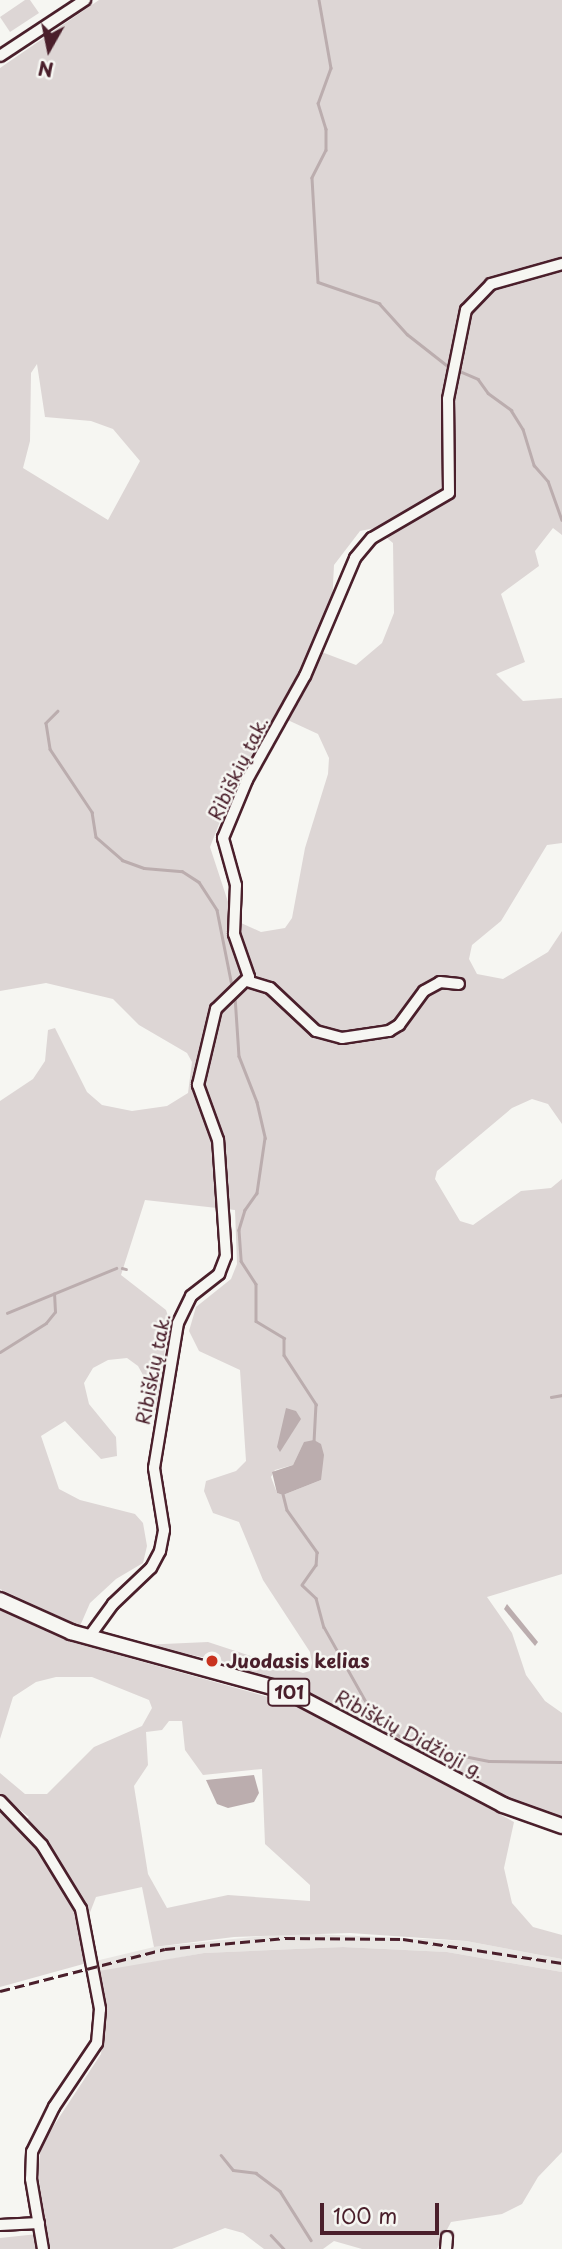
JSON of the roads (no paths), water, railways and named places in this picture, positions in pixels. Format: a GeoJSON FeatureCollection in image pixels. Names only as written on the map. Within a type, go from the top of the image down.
{"type":"FeatureCollection","features":[{"type":"Feature","properties":{"kind":"main road","name":"Ribiškių Didžioji g."},"geometry":{"type":"LineString","coordinates":[[0,1600],[89,1637],[287,1691],[503,1805],[562,1825]]}},
{"type":"Feature","properties":{"kind":"street"},"geometry":{"type":"LineString","coordinates":[[0,56],[85,0]]}},
{"type":"Feature","properties":{"kind":"street","name":"Ribiškių tak."},"geometry":{"type":"LineString","coordinates":[[89,1637],[113,1604],[151,1568],[160,1551],[164,1530],[154,1468],[178,1323],[191,1296],[219,1274],[226,1256],[218,1140],[198,1085],[198,1070],[216,1009],[247,981],[234,934],[236,885],[223,848],[239,795],[305,676],[355,558],[372,538],[449,493],[448,399],[466,310],[491,284],[562,264]]}},
{"type":"Feature","properties":{"kind":"street"},"geometry":{"type":"LineString","coordinates":[[247,981],[270,988],[316,1031],[342,1038],[389,1031],[399,1025],[424,991],[440,982],[459,984]]}},
{"type":"Feature","properties":{"kind":"street"},"geometry":{"type":"LineString","coordinates":[[0,1801],[36,1837],[73,1893],[86,1923],[100,2009],[97,2043],[54,2107],[32,2152],[43,2249]]}},
{"type":"Feature","properties":{"kind":"street"},"geometry":{"type":"LineString","coordinates":[[0,2225],[39,2224]]}},
{"type":"Feature","properties":{"kind":"waterway"},"geometry":{"type":"LineString","coordinates":[[319,0],[331,68],[318,103],[326,129],[326,150],[312,178],[318,282],[379,303],[407,334],[449,367]]}},
{"type":"Feature","properties":{"kind":"waterway"},"geometry":{"type":"LineString","coordinates":[[457,370],[478,379],[488,393],[511,410],[523,429],[534,465],[548,481],[562,520]]}},
{"type":"Feature","properties":{"kind":"waterway"},"geometry":{"type":"LineString","coordinates":[[58,711],[46,723],[50,749],[92,812],[96,837],[122,860],[144,868],[182,871],[199,882],[217,910],[232,986]]}},
{"type":"Feature","properties":{"kind":"waterway"},"geometry":{"type":"LineString","coordinates":[[235,996],[239,1056],[257,1102],[265,1138],[257,1193],[245,1210],[239,1230],[241,1261],[256,1284],[256,1321],[284,1338],[284,1355],[316,1404],[314,1442]]}},
{"type":"Feature","properties":{"kind":"waterway"},"geometry":{"type":"LineString","coordinates":[[7,1313],[116,1268]]}},
{"type":"Feature","properties":{"kind":"waterway"},"geometry":{"type":"LineString","coordinates":[[122,1268],[126,1269]]}},
{"type":"Feature","properties":{"kind":"waterway"},"geometry":{"type":"LineString","coordinates":[[0,1352],[46,1323],[55,1312],[54,1294]]}},
{"type":"Feature","properties":{"kind":"waterway"},"geometry":{"type":"LineString","coordinates":[[551,1397],[562,1395]]}},
{"type":"Feature","properties":{"kind":"waterway"},"geometry":{"type":"LineString","coordinates":[[283,1494],[287,1510],[317,1552],[316,1565],[302,1585],[316,1598],[324,1627],[375,1718],[413,1746],[489,1761],[562,1762]]}},
{"type":"Feature","properties":{"kind":"waterway"},"geometry":{"type":"LineString","coordinates":[[221,2155],[233,2170],[256,2173],[280,2191],[311,2240]]}},
{"type":"Feature","properties":{"kind":"waterway"},"geometry":{"type":"LineString","coordinates":[[271,2235],[284,2249]]}},
{"type":"Feature","properties":{"kind":"railway"},"geometry":{"type":"LineString","coordinates":[[0,1991],[165,1949],[285,1938],[403,1939],[562,1963]]}},
{"type":"Feature","properties":{"kind":"place","name":"Juodasis kelias"},"geometry":{"type":"Point","coordinates":[212,1661]}}]}
